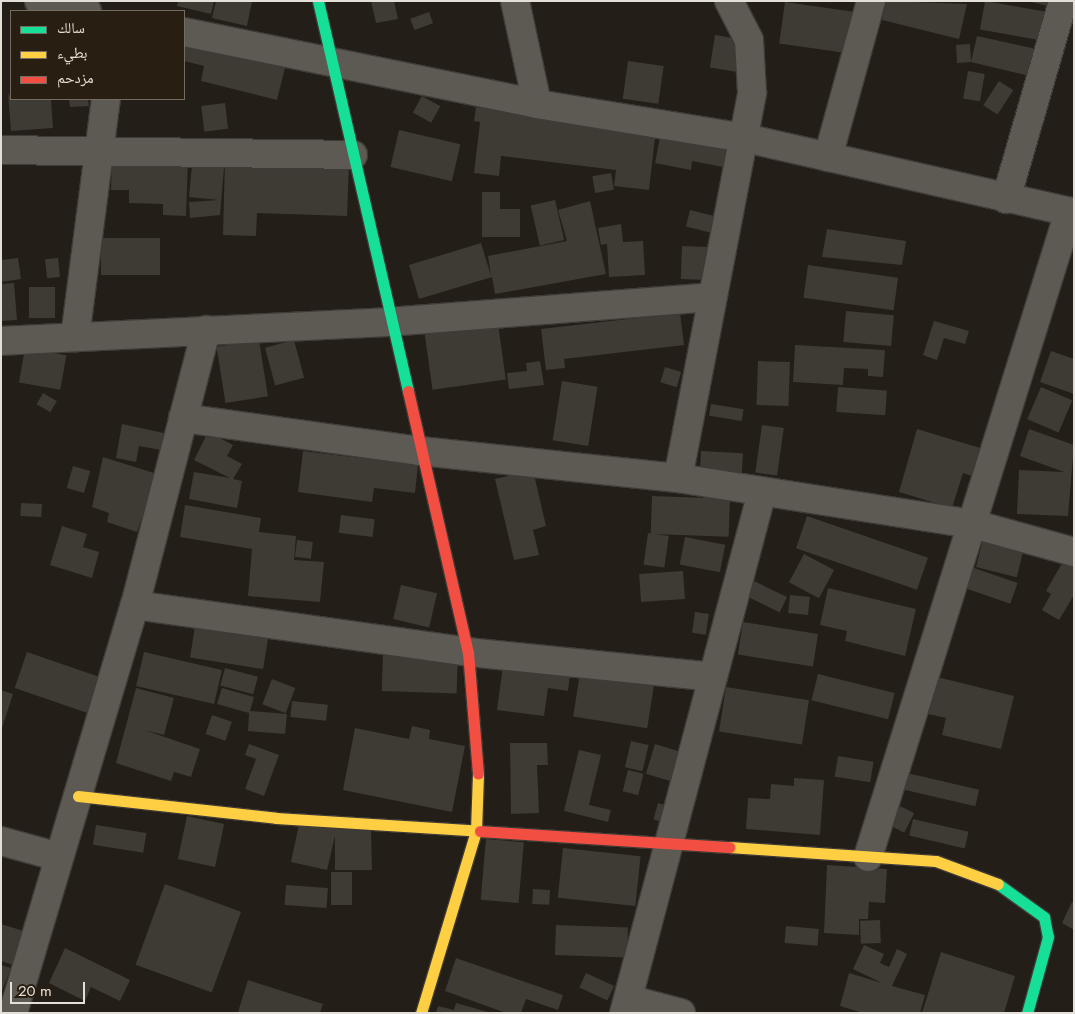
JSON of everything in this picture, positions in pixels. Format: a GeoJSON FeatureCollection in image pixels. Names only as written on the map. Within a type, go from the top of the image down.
{"type":"FeatureCollection","features":[{"type":"Feature","properties":{"kind":"street"},"geometry":{"type":"LineString","coordinates":[[39,1],[82,10]]}},
{"type":"Feature","properties":{"kind":"street"},"geometry":{"type":"LineString","coordinates":[[318,1],[389,322],[468,652],[480,764],[476,831],[421,1013]]}},
{"type":"Feature","properties":{"kind":"street"},"geometry":{"type":"LineString","coordinates":[[514,1],[537,104]]}},
{"type":"Feature","properties":{"kind":"street"},"geometry":{"type":"LineString","coordinates":[[678,478],[711,297],[745,138],[754,65],[749,40],[728,1]]}},
{"type":"Feature","properties":{"kind":"street"},"geometry":{"type":"LineString","coordinates":[[1006,199],[1063,1]]}},
{"type":"Feature","properties":{"kind":"street"},"geometry":{"type":"LineString","coordinates":[[828,157],[865,2]]}},
{"type":"Feature","properties":{"kind":"street"},"geometry":{"type":"LineString","coordinates":[[185,32],[537,104],[745,138],[1072,213],[868,857]]}},
{"type":"Feature","properties":{"kind":"street"},"geometry":{"type":"LineString","coordinates":[[75,337],[97,148],[106,100]]}},
{"type":"Feature","properties":{"kind":"street"},"geometry":{"type":"LineString","coordinates":[[1,150],[97,148],[353,155]]}},
{"type":"Feature","properties":{"kind":"street"},"geometry":{"type":"LineString","coordinates":[[1,341],[389,322],[711,297]]}},
{"type":"Feature","properties":{"kind":"street"},"geometry":{"type":"LineString","coordinates":[[13,1013],[135,605],[206,330]]}},
{"type":"Feature","properties":{"kind":"street"},"geometry":{"type":"LineString","coordinates":[[183,418],[420,450],[678,478],[973,524],[1074,552]]}},
{"type":"Feature","properties":{"kind":"street"},"geometry":{"type":"LineString","coordinates":[[681,1013],[626,1006],[762,492]]}},
{"type":"Feature","properties":{"kind":"street"},"geometry":{"type":"LineString","coordinates":[[135,605],[468,652],[713,677]]}},
{"type":"Feature","properties":{"kind":"street"},"geometry":{"type":"LineString","coordinates":[[78,796],[276,818],[669,846],[936,861],[964,868],[1035,907],[1044,917],[1048,937],[1027,1013]]}},
{"type":"Feature","properties":{"kind":"street"},"geometry":{"type":"LineString","coordinates":[[1,841],[59,857]]}},
{"type":"Feature","properties":{"kind":"building"},"geometry":{"type":"Polygon","coordinates":[[[178,1],[214,1],[211,14],[177,6],[178,1]]]}},
{"type":"Feature","properties":{"kind":"building"},"geometry":{"type":"Polygon","coordinates":[[[216,1],[252,1],[247,26],[212,18],[216,1]]]}},
{"type":"Feature","properties":{"kind":"building"},"geometry":{"type":"Polygon","coordinates":[[[371,1],[394,1],[398,19],[376,23],[371,1]]]}},
{"type":"Feature","properties":{"kind":"building"},"geometry":{"type":"Polygon","coordinates":[[[886,1],[967,4],[959,39],[882,20],[886,1]]]}},
{"type":"Feature","properties":{"kind":"building"},"geometry":{"type":"Polygon","coordinates":[[[985,1],[1048,12],[1043,41],[980,30],[985,1]]]}},
{"type":"Feature","properties":{"kind":"building"},"geometry":{"type":"Polygon","coordinates":[[[1027,1],[1053,1],[1052,7],[1027,1]]]}},
{"type":"Feature","properties":{"kind":"building"},"geometry":{"type":"Polygon","coordinates":[[[785,2],[857,12],[851,54],[779,44],[785,2]]]}},
{"type":"Feature","properties":{"kind":"building"},"geometry":{"type":"Polygon","coordinates":[[[429,12],[433,23],[414,30],[410,19],[429,12]]]}},
{"type":"Feature","properties":{"kind":"building"},"geometry":{"type":"Polygon","coordinates":[[[715,35],[751,41],[745,73],[710,68],[715,35]]]}},
{"type":"Feature","properties":{"kind":"building"},"geometry":{"type":"Polygon","coordinates":[[[977,36],[1036,49],[1030,76],[971,62],[977,36]]]}},
{"type":"Feature","properties":{"kind":"building"},"geometry":{"type":"Polygon","coordinates":[[[970,44],[971,62],[957,63],[956,45],[970,44]]]}},
{"type":"Feature","properties":{"kind":"building"},"geometry":{"type":"Polygon","coordinates":[[[185,46],[285,68],[277,100],[201,81],[204,66],[185,61],[185,46]]]}},
{"type":"Feature","properties":{"kind":"building"},"geometry":{"type":"Polygon","coordinates":[[[628,61],[664,66],[658,104],[623,99],[628,61]]]}},
{"type":"Feature","properties":{"kind":"building"},"geometry":{"type":"Polygon","coordinates":[[[968,71],[985,74],[980,102],[963,99],[968,71]]]}},
{"type":"Feature","properties":{"kind":"building"},"geometry":{"type":"Polygon","coordinates":[[[999,81],[1013,90],[997,115],[983,105],[999,81]]]}},
{"type":"Feature","properties":{"kind":"building"},"geometry":{"type":"Polygon","coordinates":[[[8,93],[10,100],[51,100],[53,128],[11,131],[8,93]]]}},
{"type":"Feature","properties":{"kind":"building"},"geometry":{"type":"Polygon","coordinates":[[[422,96],[440,106],[431,123],[413,113],[422,96]]]}},
{"type":"Feature","properties":{"kind":"building"},"geometry":{"type":"Polygon","coordinates":[[[69,100],[88,100],[89,106],[70,107],[69,100]]]}},
{"type":"Feature","properties":{"kind":"building"},"geometry":{"type":"Polygon","coordinates":[[[225,103],[228,129],[204,132],[201,106],[225,103]]]}},
{"type":"Feature","properties":{"kind":"building"},"geometry":{"type":"Polygon","coordinates":[[[476,107],[656,129],[649,190],[614,186],[616,170],[501,156],[499,176],[474,173],[480,122],[474,121],[476,107]]]}},
{"type":"Feature","properties":{"kind":"building"},"geometry":{"type":"Polygon","coordinates":[[[399,130],[460,144],[452,181],[390,167],[399,130]]]}},
{"type":"Feature","properties":{"kind":"building"},"geometry":{"type":"Polygon","coordinates":[[[661,132],[732,147],[728,168],[692,161],[691,170],[655,163],[661,132]]]}},
{"type":"Feature","properties":{"kind":"building"},"geometry":{"type":"Polygon","coordinates":[[[112,157],[188,159],[186,216],[163,215],[163,204],[129,203],[129,190],[111,190],[112,157]]]}},
{"type":"Feature","properties":{"kind":"building"},"geometry":{"type":"Polygon","coordinates":[[[225,159],[349,163],[347,216],[257,213],[256,236],[223,235],[225,159]]]}},
{"type":"Feature","properties":{"kind":"building"},"geometry":{"type":"Polygon","coordinates":[[[192,165],[224,168],[220,215],[190,218],[189,202],[219,200],[189,197],[192,165]]]}},
{"type":"Feature","properties":{"kind":"building"},"geometry":{"type":"Polygon","coordinates":[[[611,173],[614,190],[595,193],[592,176],[611,173]]]}},
{"type":"Feature","properties":{"kind":"building"},"geometry":{"type":"Polygon","coordinates":[[[482,192],[500,192],[500,209],[520,209],[520,237],[482,237],[482,192]]]}},
{"type":"Feature","properties":{"kind":"building"},"geometry":{"type":"Polygon","coordinates":[[[555,200],[564,240],[540,246],[531,206],[555,200]]]}},
{"type":"Feature","properties":{"kind":"building"},"geometry":{"type":"Polygon","coordinates":[[[590,201],[606,274],[495,294],[492,277],[419,299],[409,265],[481,243],[491,276],[488,256],[567,241],[558,210],[590,201]]]}},
{"type":"Feature","properties":{"kind":"building"},"geometry":{"type":"Polygon","coordinates":[[[690,210],[723,218],[719,235],[686,226],[690,210]]]}},
{"type":"Feature","properties":{"kind":"building"},"geometry":{"type":"Polygon","coordinates":[[[621,224],[623,242],[643,241],[645,275],[609,277],[607,244],[601,245],[598,228],[621,224]]]}},
{"type":"Feature","properties":{"kind":"building"},"geometry":{"type":"Polygon","coordinates":[[[827,229],[906,241],[902,265],[822,257],[827,229]]]}},
{"type":"Feature","properties":{"kind":"building"},"geometry":{"type":"Polygon","coordinates":[[[101,238],[160,238],[160,275],[101,275],[101,238]]]}},
{"type":"Feature","properties":{"kind":"building"},"geometry":{"type":"Polygon","coordinates":[[[682,246],[715,247],[714,280],[681,279],[682,246]]]}},
{"type":"Feature","properties":{"kind":"building"},"geometry":{"type":"Polygon","coordinates":[[[18,258],[21,279],[1,282],[1,260],[18,258]]]}},
{"type":"Feature","properties":{"kind":"building"},"geometry":{"type":"Polygon","coordinates":[[[58,258],[60,277],[47,278],[45,259],[58,258]]]}},
{"type":"Feature","properties":{"kind":"building"},"geometry":{"type":"Polygon","coordinates":[[[808,265],[898,278],[894,310],[803,298],[808,265]]]}},
{"type":"Feature","properties":{"kind":"building"},"geometry":{"type":"Polygon","coordinates":[[[14,283],[17,320],[1,321],[1,284],[14,283]]]}},
{"type":"Feature","properties":{"kind":"building"},"geometry":{"type":"Polygon","coordinates":[[[29,287],[55,287],[55,318],[29,318],[29,287]]]}},
{"type":"Feature","properties":{"kind":"building"},"geometry":{"type":"Polygon","coordinates":[[[846,311],[894,315],[891,346],[843,342],[846,311]]]}},
{"type":"Feature","properties":{"kind":"building"},"geometry":{"type":"Polygon","coordinates":[[[680,313],[684,345],[564,359],[565,368],[546,370],[541,329],[680,313]]]}},
{"type":"Feature","properties":{"kind":"building"},"geometry":{"type":"Polygon","coordinates":[[[934,321],[969,331],[965,344],[944,338],[937,360],[923,355],[934,321]]]}},
{"type":"Feature","properties":{"kind":"building"},"geometry":{"type":"Polygon","coordinates":[[[498,324],[506,379],[433,390],[425,334],[498,324]]]}},
{"type":"Feature","properties":{"kind":"building"},"geometry":{"type":"Polygon","coordinates":[[[259,340],[268,396],[225,403],[217,347],[259,340]]]}},
{"type":"Feature","properties":{"kind":"building"},"geometry":{"type":"Polygon","coordinates":[[[294,340],[304,378],[275,385],[265,348],[294,340]]]}},
{"type":"Feature","properties":{"kind":"building"},"geometry":{"type":"Polygon","coordinates":[[[795,345],[885,350],[883,377],[868,376],[868,369],[844,368],[843,385],[793,382],[795,345]]]}},
{"type":"Feature","properties":{"kind":"building"},"geometry":{"type":"Polygon","coordinates":[[[25,348],[66,355],[60,390],[19,382],[25,348]]]}},
{"type":"Feature","properties":{"kind":"building"},"geometry":{"type":"Polygon","coordinates":[[[1051,351],[1074,359],[1074,394],[1040,382],[1051,351]]]}},
{"type":"Feature","properties":{"kind":"building"},"geometry":{"type":"Polygon","coordinates":[[[540,361],[544,385],[509,389],[507,373],[527,371],[526,363],[540,361]]]}},
{"type":"Feature","properties":{"kind":"building"},"geometry":{"type":"Polygon","coordinates":[[[758,361],[790,362],[788,406],[756,405],[758,361]]]}},
{"type":"Feature","properties":{"kind":"building"},"geometry":{"type":"Polygon","coordinates":[[[665,367],[681,372],[677,387],[660,382],[665,367]]]}},
{"type":"Feature","properties":{"kind":"building"},"geometry":{"type":"Polygon","coordinates":[[[562,381],[598,387],[588,446],[553,440],[562,381]]]}},
{"type":"Feature","properties":{"kind":"building"},"geometry":{"type":"Polygon","coordinates":[[[838,387],[887,390],[885,415],[836,412],[838,387]]]}},
{"type":"Feature","properties":{"kind":"building"},"geometry":{"type":"Polygon","coordinates":[[[1041,387],[1072,400],[1059,433],[1027,419],[1041,387]]]}},
{"type":"Feature","properties":{"kind":"building"},"geometry":{"type":"Polygon","coordinates":[[[43,393],[57,401],[50,412],[36,404],[43,393]]]}},
{"type":"Feature","properties":{"kind":"building"},"geometry":{"type":"Polygon","coordinates":[[[711,404],[744,409],[742,421],[709,416],[711,404]]]}},
{"type":"Feature","properties":{"kind":"building"},"geometry":{"type":"Polygon","coordinates":[[[122,424],[164,433],[161,450],[139,446],[136,462],[116,458],[122,424]]]}},
{"type":"Feature","properties":{"kind":"building"},"geometry":{"type":"Polygon","coordinates":[[[762,425],[784,428],[777,476],[755,473],[762,425]]]}},
{"type":"Feature","properties":{"kind":"building"},"geometry":{"type":"Polygon","coordinates":[[[917,429],[987,450],[978,478],[963,473],[952,508],[899,492],[917,429]]]}},
{"type":"Feature","properties":{"kind":"building"},"geometry":{"type":"Polygon","coordinates":[[[1029,429],[1074,445],[1068,516],[1017,514],[1019,470],[1064,472],[1020,456],[1029,429]]]}},
{"type":"Feature","properties":{"kind":"building"},"geometry":{"type":"Polygon","coordinates":[[[208,432],[233,445],[227,456],[242,464],[233,479],[242,481],[237,508],[189,499],[194,472],[230,478],[194,460],[208,432]]]}},
{"type":"Feature","properties":{"kind":"building"},"geometry":{"type":"Polygon","coordinates":[[[303,451],[418,465],[415,493],[374,488],[372,502],[298,492],[303,451]]]}},
{"type":"Feature","properties":{"kind":"building"},"geometry":{"type":"Polygon","coordinates":[[[701,451],[743,453],[742,474],[700,472],[701,451]]]}},
{"type":"Feature","properties":{"kind":"building"},"geometry":{"type":"Polygon","coordinates":[[[103,457],[157,474],[137,532],[107,522],[109,513],[92,507],[103,457]]]}},
{"type":"Feature","properties":{"kind":"building"},"geometry":{"type":"Polygon","coordinates":[[[73,466],[90,471],[84,493],[67,488],[73,466]]]}},
{"type":"Feature","properties":{"kind":"building"},"geometry":{"type":"Polygon","coordinates":[[[533,470],[546,526],[533,530],[539,555],[514,560],[495,479],[533,470]]]}},
{"type":"Feature","properties":{"kind":"building"},"geometry":{"type":"Polygon","coordinates":[[[652,496],[730,499],[729,537],[651,534],[652,496]]]}},
{"type":"Feature","properties":{"kind":"building"},"geometry":{"type":"Polygon","coordinates":[[[21,503],[42,504],[41,517],[20,516],[21,503]]]}},
{"type":"Feature","properties":{"kind":"building"},"geometry":{"type":"Polygon","coordinates":[[[185,505],[261,518],[259,532],[296,536],[294,560],[324,562],[320,602],[248,596],[252,549],[180,537],[185,505]]]}},
{"type":"Feature","properties":{"kind":"building"},"geometry":{"type":"Polygon","coordinates":[[[341,515],[375,519],[373,537],[339,533],[341,515]]]}},
{"type":"Feature","properties":{"kind":"building"},"geometry":{"type":"Polygon","coordinates":[[[807,516],[928,558],[917,590],[796,548],[807,516]]]}},
{"type":"Feature","properties":{"kind":"building"},"geometry":{"type":"Polygon","coordinates":[[[62,526],[87,534],[83,547],[99,552],[92,578],[50,565],[62,526]]]}},
{"type":"Feature","properties":{"kind":"building"},"geometry":{"type":"Polygon","coordinates":[[[648,533],[669,536],[664,568],[644,565],[648,533]]]}},
{"type":"Feature","properties":{"kind":"building"},"geometry":{"type":"Polygon","coordinates":[[[984,535],[1025,545],[1017,577],[976,567],[984,535]]]}},
{"type":"Feature","properties":{"kind":"building"},"geometry":{"type":"Polygon","coordinates":[[[685,537],[725,545],[720,572],[680,564],[685,537]]]}},
{"type":"Feature","properties":{"kind":"building"},"geometry":{"type":"Polygon","coordinates":[[[297,540],[313,542],[311,559],[295,557],[297,540]]]}},
{"type":"Feature","properties":{"kind":"building"},"geometry":{"type":"Polygon","coordinates":[[[804,554],[834,570],[819,598],[789,582],[804,554]]]}},
{"type":"Feature","properties":{"kind":"building"},"geometry":{"type":"Polygon","coordinates":[[[1065,558],[1074,563],[1074,595],[1059,620],[1042,610],[1051,594],[1046,591],[1065,558]]]}},
{"type":"Feature","properties":{"kind":"building"},"geometry":{"type":"Polygon","coordinates":[[[974,568],[1017,583],[1010,604],[967,589],[974,568]]]}},
{"type":"Feature","properties":{"kind":"building"},"geometry":{"type":"Polygon","coordinates":[[[683,571],[685,599],[641,602],[639,574],[683,571]]]}},
{"type":"Feature","properties":{"kind":"building"},"geometry":{"type":"Polygon","coordinates":[[[752,580],[787,597],[780,612],[745,595],[752,580]]]}},
{"type":"Feature","properties":{"kind":"building"},"geometry":{"type":"Polygon","coordinates":[[[401,585],[437,593],[429,627],[393,619],[401,585]]]}},
{"type":"Feature","properties":{"kind":"building"},"geometry":{"type":"Polygon","coordinates":[[[828,588],[916,609],[905,656],[845,641],[847,631],[820,625],[828,588]]]}},
{"type":"Feature","properties":{"kind":"building"},"geometry":{"type":"Polygon","coordinates":[[[790,595],[810,597],[808,615],[788,613],[790,595]]]}},
{"type":"Feature","properties":{"kind":"building"},"geometry":{"type":"Polygon","coordinates":[[[695,612],[709,614],[706,635],[692,633],[695,612]]]}},
{"type":"Feature","properties":{"kind":"building"},"geometry":{"type":"Polygon","coordinates":[[[196,620],[269,632],[263,669],[190,658],[196,620]]]}},
{"type":"Feature","properties":{"kind":"building"},"geometry":{"type":"Polygon","coordinates":[[[743,622],[818,634],[813,666],[738,655],[743,622]]]}},
{"type":"Feature","properties":{"kind":"building"},"geometry":{"type":"Polygon","coordinates":[[[27,652],[103,678],[90,714],[15,688],[27,652]]]}},
{"type":"Feature","properties":{"kind":"building"},"geometry":{"type":"Polygon","coordinates":[[[144,652],[222,670],[214,704],[136,686],[144,652]]]}},
{"type":"Feature","properties":{"kind":"building"},"geometry":{"type":"Polygon","coordinates":[[[383,652],[458,655],[457,694],[382,691],[383,652]]]}},
{"type":"Feature","properties":{"kind":"building"},"geometry":{"type":"Polygon","coordinates":[[[503,666],[570,675],[568,691],[548,688],[544,716],[497,710],[503,666]]]}},
{"type":"Feature","properties":{"kind":"building"},"geometry":{"type":"Polygon","coordinates":[[[225,668],[258,677],[253,694],[220,685],[225,668]]]}},
{"type":"Feature","properties":{"kind":"building"},"geometry":{"type":"Polygon","coordinates":[[[580,673],[654,685],[647,728],[573,716],[580,673]]]}},
{"type":"Feature","properties":{"kind":"building"},"geometry":{"type":"Polygon","coordinates":[[[818,674],[895,693],[888,719],[811,700],[818,674]]]}},
{"type":"Feature","properties":{"kind":"building"},"geometry":{"type":"Polygon","coordinates":[[[937,677],[1014,696],[1001,749],[942,735],[946,718],[928,714],[937,677]]]}},
{"type":"Feature","properties":{"kind":"building"},"geometry":{"type":"Polygon","coordinates":[[[272,679],[295,688],[286,713],[262,704],[272,679]]]}},
{"type":"Feature","properties":{"kind":"building"},"geometry":{"type":"Polygon","coordinates":[[[726,687],[809,700],[802,745],[719,731],[726,687]]]}},
{"type":"Feature","properties":{"kind":"building"},"geometry":{"type":"Polygon","coordinates":[[[136,688],[174,698],[164,735],[144,730],[200,749],[191,777],[174,772],[171,781],[116,763],[136,688]]]}},
{"type":"Feature","properties":{"kind":"building"},"geometry":{"type":"Polygon","coordinates":[[[222,688],[254,697],[250,711],[287,714],[285,734],[248,731],[249,713],[217,704],[222,688]]]}},
{"type":"Feature","properties":{"kind":"building"},"geometry":{"type":"Polygon","coordinates":[[[1,690],[13,694],[2,728],[1,728],[1,690]]]}},
{"type":"Feature","properties":{"kind":"building"},"geometry":{"type":"Polygon","coordinates":[[[292,701],[328,705],[326,721],[290,717],[292,701]]]}},
{"type":"Feature","properties":{"kind":"building"},"geometry":{"type":"Polygon","coordinates":[[[212,715],[232,722],[225,741],[205,734],[212,715]]]}},
{"type":"Feature","properties":{"kind":"building"},"geometry":{"type":"Polygon","coordinates":[[[412,726],[430,730],[429,739],[465,746],[452,812],[343,790],[355,728],[409,739],[412,726]]]}},
{"type":"Feature","properties":{"kind":"building"},"geometry":{"type":"Polygon","coordinates":[[[631,741],[649,745],[642,771],[625,767],[631,741]]]}},
{"type":"Feature","properties":{"kind":"building"},"geometry":{"type":"Polygon","coordinates":[[[510,743],[547,743],[548,765],[537,765],[539,813],[511,814],[510,743]]]}},
{"type":"Feature","properties":{"kind":"building"},"geometry":{"type":"Polygon","coordinates":[[[249,744],[279,755],[264,796],[245,789],[256,759],[245,755],[249,744]]]}},
{"type":"Feature","properties":{"kind":"building"},"geometry":{"type":"Polygon","coordinates":[[[655,744],[688,754],[678,784],[646,774],[655,744]]]}},
{"type":"Feature","properties":{"kind":"building"},"geometry":{"type":"Polygon","coordinates":[[[579,750],[601,755],[589,805],[611,810],[608,822],[564,811],[579,750]]]}},
{"type":"Feature","properties":{"kind":"building"},"geometry":{"type":"Polygon","coordinates":[[[838,756],[874,762],[870,782],[835,777],[838,756]]]}},
{"type":"Feature","properties":{"kind":"building"},"geometry":{"type":"Polygon","coordinates":[[[628,770],[644,774],[638,795],[623,791],[628,770]]]}},
{"type":"Feature","properties":{"kind":"building"},"geometry":{"type":"Polygon","coordinates":[[[907,773],[979,790],[975,806],[903,790],[907,773]]]}},
{"type":"Feature","properties":{"kind":"building"},"geometry":{"type":"Polygon","coordinates":[[[794,778],[824,780],[820,835],[746,829],[748,798],[770,799],[771,784],[794,786],[794,778]]]}},
{"type":"Feature","properties":{"kind":"building"},"geometry":{"type":"Polygon","coordinates":[[[658,803],[676,808],[672,825],[653,819],[658,803]]]}},
{"type":"Feature","properties":{"kind":"building"},"geometry":{"type":"Polygon","coordinates":[[[900,806],[914,813],[904,833],[890,826],[900,806]]]}},
{"type":"Feature","properties":{"kind":"building"},"geometry":{"type":"Polygon","coordinates":[[[187,816],[224,824],[215,867],[178,859],[187,816]]]}},
{"type":"Feature","properties":{"kind":"building"},"geometry":{"type":"Polygon","coordinates":[[[913,819],[969,832],[965,848],[909,836],[913,819]]]}},
{"type":"Feature","properties":{"kind":"building"},"geometry":{"type":"Polygon","coordinates":[[[299,824],[371,829],[372,870],[335,870],[335,836],[327,870],[291,862],[299,824]]]}},
{"type":"Feature","properties":{"kind":"building"},"geometry":{"type":"Polygon","coordinates":[[[96,825],[146,833],[143,853],[93,845],[96,825]]]}},
{"type":"Feature","properties":{"kind":"building"},"geometry":{"type":"Polygon","coordinates":[[[486,839],[524,842],[519,903],[481,900],[486,839]]]}},
{"type":"Feature","properties":{"kind":"building"},"geometry":{"type":"Polygon","coordinates":[[[563,848],[641,856],[635,906],[558,898],[563,848]]]}},
{"type":"Feature","properties":{"kind":"building"},"geometry":{"type":"Polygon","coordinates":[[[827,865],[887,869],[885,903],[869,902],[868,919],[859,919],[859,935],[824,933],[827,865]]]}},
{"type":"Feature","properties":{"kind":"building"},"geometry":{"type":"Polygon","coordinates":[[[331,872],[352,872],[352,905],[331,905],[331,872]]]}},
{"type":"Feature","properties":{"kind":"building"},"geometry":{"type":"Polygon","coordinates":[[[165,884],[241,912],[212,993],[136,965],[165,884]]]}},
{"type":"Feature","properties":{"kind":"building"},"geometry":{"type":"Polygon","coordinates":[[[286,885],[328,888],[327,908],[285,905],[286,885]]]}},
{"type":"Feature","properties":{"kind":"building"},"geometry":{"type":"Polygon","coordinates":[[[533,889],[550,890],[549,905],[532,904],[533,889]]]}},
{"type":"Feature","properties":{"kind":"building"},"geometry":{"type":"Polygon","coordinates":[[[1072,902],[1074,903],[1074,930],[1062,923],[1072,902]]]}},
{"type":"Feature","properties":{"kind":"building"},"geometry":{"type":"Polygon","coordinates":[[[880,920],[881,943],[861,944],[860,921],[880,920]]]}},
{"type":"Feature","properties":{"kind":"building"},"geometry":{"type":"Polygon","coordinates":[[[1,924],[27,932],[16,966],[1,961],[1,924]]]}},
{"type":"Feature","properties":{"kind":"building"},"geometry":{"type":"Polygon","coordinates":[[[556,925],[628,928],[627,957],[555,955],[556,925]]]}},
{"type":"Feature","properties":{"kind":"building"},"geometry":{"type":"Polygon","coordinates":[[[786,926],[819,929],[817,946],[785,943],[786,926]]]}},
{"type":"Feature","properties":{"kind":"building"},"geometry":{"type":"Polygon","coordinates":[[[864,945],[884,954],[880,963],[889,967],[897,949],[907,954],[892,986],[925,995],[920,1013],[863,1013],[840,1006],[849,973],[882,983],[853,969],[864,945]]]}},
{"type":"Feature","properties":{"kind":"building"},"geometry":{"type":"Polygon","coordinates":[[[65,948],[130,980],[120,1001],[91,987],[85,1001],[49,983],[65,948]]]}},
{"type":"Feature","properties":{"kind":"building"},"geometry":{"type":"Polygon","coordinates":[[[941,952],[1015,976],[1004,1013],[922,1013],[941,952]]]}},
{"type":"Feature","properties":{"kind":"building"},"geometry":{"type":"Polygon","coordinates":[[[456,958],[563,995],[558,1010],[526,999],[521,1013],[506,1013],[445,991],[456,958]]]}},
{"type":"Feature","properties":{"kind":"building"},"geometry":{"type":"Polygon","coordinates":[[[1,965],[11,968],[1,993],[1,965]]]}},
{"type":"Feature","properties":{"kind":"building"},"geometry":{"type":"Polygon","coordinates":[[[586,973],[614,986],[607,1001],[579,988],[586,973]]]}},
{"type":"Feature","properties":{"kind":"building"},"geometry":{"type":"Polygon","coordinates":[[[248,980],[323,1004],[320,1013],[238,1012],[248,980]]]}},
{"type":"Feature","properties":{"kind":"building"},"geometry":{"type":"Polygon","coordinates":[[[456,1003],[488,1013],[436,1013],[438,1006],[454,1010],[456,1003]]]}},
{"type":"Feature","properties":{"kind":"traffic: fast"},"geometry":{"type":"LineString","coordinates":[[318,1],[408,391]]}},
{"type":"Feature","properties":{"kind":"traffic: fast"},"geometry":{"type":"LineString","coordinates":[[998,884],[1044,917],[1048,937],[1027,1013]]}},
{"type":"Feature","properties":{"kind":"traffic: slow"},"geometry":{"type":"LineString","coordinates":[[421,1013],[476,831],[478,774]]}},
{"type":"Feature","properties":{"kind":"traffic: slow"},"geometry":{"type":"LineString","coordinates":[[78,796],[276,818],[480,831]]}},
{"type":"Feature","properties":{"kind":"traffic: slow"},"geometry":{"type":"LineString","coordinates":[[729,847],[936,861],[998,884]]}},
{"type":"Feature","properties":{"kind":"traffic: jam"},"geometry":{"type":"LineString","coordinates":[[408,391],[468,652],[478,774]]}},
{"type":"Feature","properties":{"kind":"traffic: jam"},"geometry":{"type":"LineString","coordinates":[[480,831],[729,847]]}}]}
